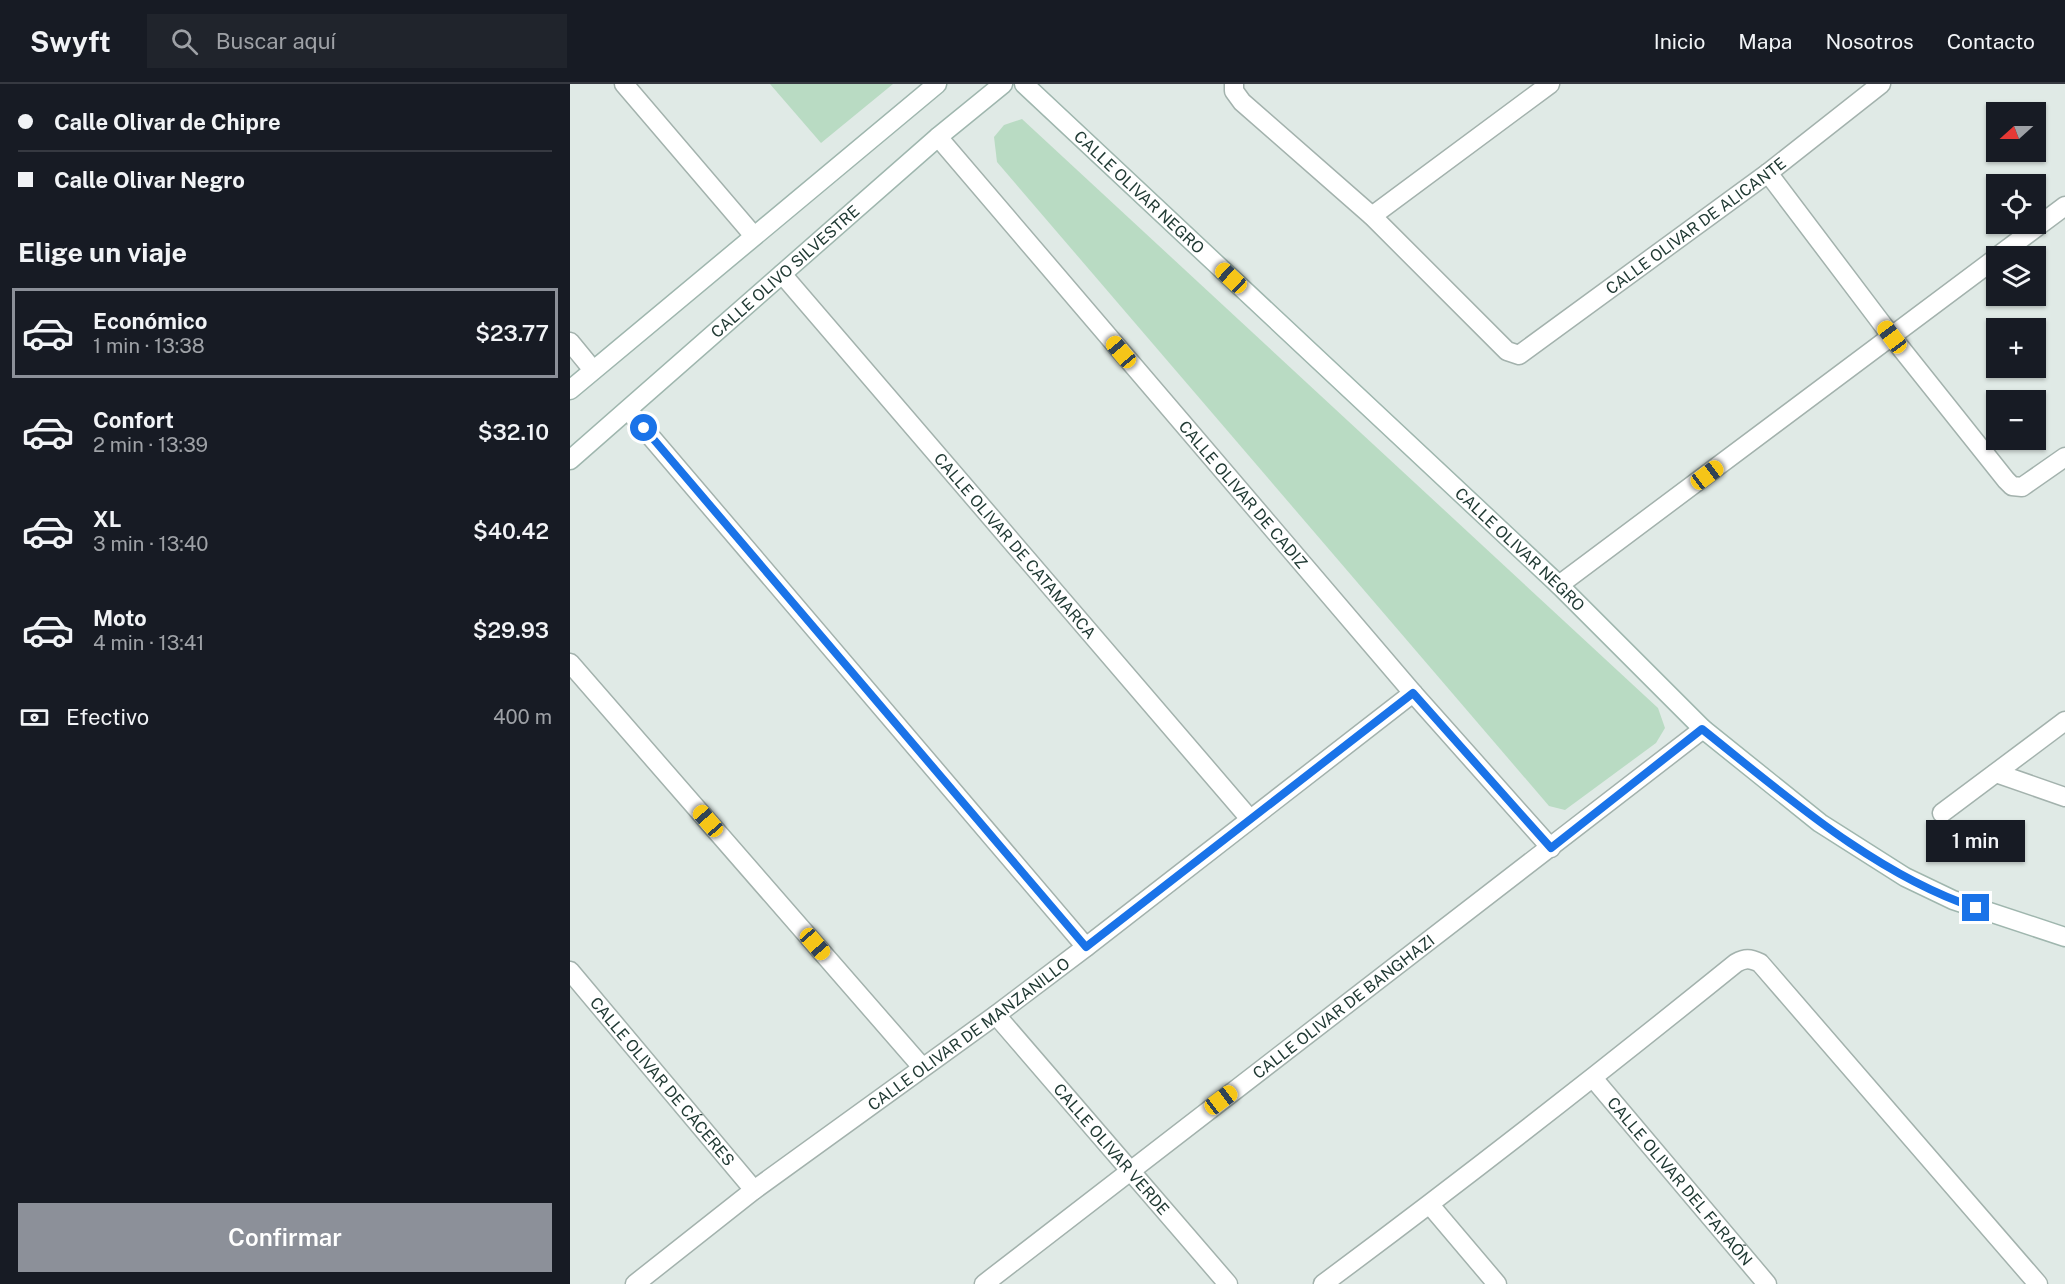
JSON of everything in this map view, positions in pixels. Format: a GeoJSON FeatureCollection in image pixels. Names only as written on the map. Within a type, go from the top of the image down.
{"type":"FeatureCollection","features":[{"type":"Feature","properties":{"kind":"street"},"geometry":{"type":"LineString","coordinates":[[624,84],[754,236]]}},
{"type":"Feature","properties":{"kind":"street"},"geometry":{"type":"LineString","coordinates":[[570,390],[937,84]]}},
{"type":"Feature","properties":{"kind":"street","name":"CALLE OLIVO SILVESTRE"},"geometry":{"type":"LineString","coordinates":[[570,460],[938,137],[1003,84]]}},
{"type":"Feature","properties":{"kind":"street","name":"CALLE OLIVAR NEGRO"},"geometry":{"type":"LineString","coordinates":[[1024,84],[1558,585],[1702,729],[1820,823],[1905,876],[1953,900],[2065,937]]}},
{"type":"Feature","properties":{"kind":"street"},"geometry":{"type":"LineString","coordinates":[[1234,84],[1234,91],[1242,102],[1372,216],[1550,84]]}},
{"type":"Feature","properties":{"kind":"street","name":"CALLE OLIVAR DE ALICANTE"},"geometry":{"type":"LineString","coordinates":[[1372,216],[1507,351],[1519,355],[1768,173],[1881,84]]}},
{"type":"Feature","properties":{"kind":"street","name":"CALLE OLIVAR DE CADIZ"},"geometry":{"type":"LineString","coordinates":[[938,137],[1413,693],[1551,848]]}},
{"type":"Feature","properties":{"kind":"street"},"geometry":{"type":"LineString","coordinates":[[1768,173],[1892,337],[2012,486],[2022,487],[2029,484],[2065,457]]}},
{"type":"Feature","properties":{"kind":"street"},"geometry":{"type":"LineString","coordinates":[[2012,246],[2065,206]]}},
{"type":"Feature","properties":{"kind":"street"},"geometry":{"type":"LineString","coordinates":[[1558,585],[1986,265]]}},
{"type":"Feature","properties":{"kind":"street","name":"CALLE OLIVAR DE CATAMARCA"},"geometry":{"type":"LineString","coordinates":[[782,274],[1250,819]]}},
{"type":"Feature","properties":{"kind":"street"},"geometry":{"type":"LineString","coordinates":[[570,342],[593,370]]}},
{"type":"Feature","properties":{"kind":"street"},"geometry":{"type":"LineString","coordinates":[[628,410],[1086,947]]}},
{"type":"Feature","properties":{"kind":"street"},"geometry":{"type":"LineString","coordinates":[[570,663],[922,1067]]}},
{"type":"Feature","properties":{"kind":"street","name":"CALLE OLIVAR DE MANZANILLO"},"geometry":{"type":"LineString","coordinates":[[635,1284],[754,1190],[1086,947],[1413,693]]}},
{"type":"Feature","properties":{"kind":"street"},"geometry":{"type":"LineString","coordinates":[[1942,813],[2065,721]]}},
{"type":"Feature","properties":{"kind":"street","name":"CALLE OLIVAR DE BANGHAZI"},"geometry":{"type":"LineString","coordinates":[[984,1284],[1551,848],[1702,729]]}},
{"type":"Feature","properties":{"kind":"street"},"geometry":{"type":"LineString","coordinates":[[1996,772],[2065,797]]}},
{"type":"Feature","properties":{"kind":"street"},"geometry":{"type":"LineString","coordinates":[[1323,1284],[1430,1204],[1745,958],[1760,963],[2038,1284]]}},
{"type":"Feature","properties":{"kind":"street","name":"CALLE OLIVAR DE CÁCERES"},"geometry":{"type":"LineString","coordinates":[[570,971],[754,1190]]}},
{"type":"Feature","properties":{"kind":"street","name":"CALLE OLIVAR VERDE"},"geometry":{"type":"LineString","coordinates":[[996,1015],[1228,1284]]}},
{"type":"Feature","properties":{"kind":"street","name":"CALLE OLIVAR DEL FARAÓN"},"geometry":{"type":"LineString","coordinates":[[1593,1078],[1767,1284]]}},
{"type":"Feature","properties":{"kind":"street"},"geometry":{"type":"LineString","coordinates":[[1430,1204],[1497,1284]]}},
{"type":"Feature","properties":{"kind":"green space"},"geometry":{"type":"Polygon","coordinates":[[[770,84],[893,84],[821,143],[770,84]]]}},
{"type":"Feature","properties":{"kind":"green space"},"geometry":{"type":"Polygon","coordinates":[[[1022,119],[1658,708],[1665,728],[1656,743],[1565,810],[1549,806],[997,162],[994,137],[1004,125],[1022,119]]]}},
{"type":"Feature","properties":{"kind":"route"},"geometry":{"type":"LineString","coordinates":[[644,428],[1086,947],[1413,693],[1551,848],[1702,729],[1820,823],[1905,876],[1953,900],[1976,908]]}}]}
